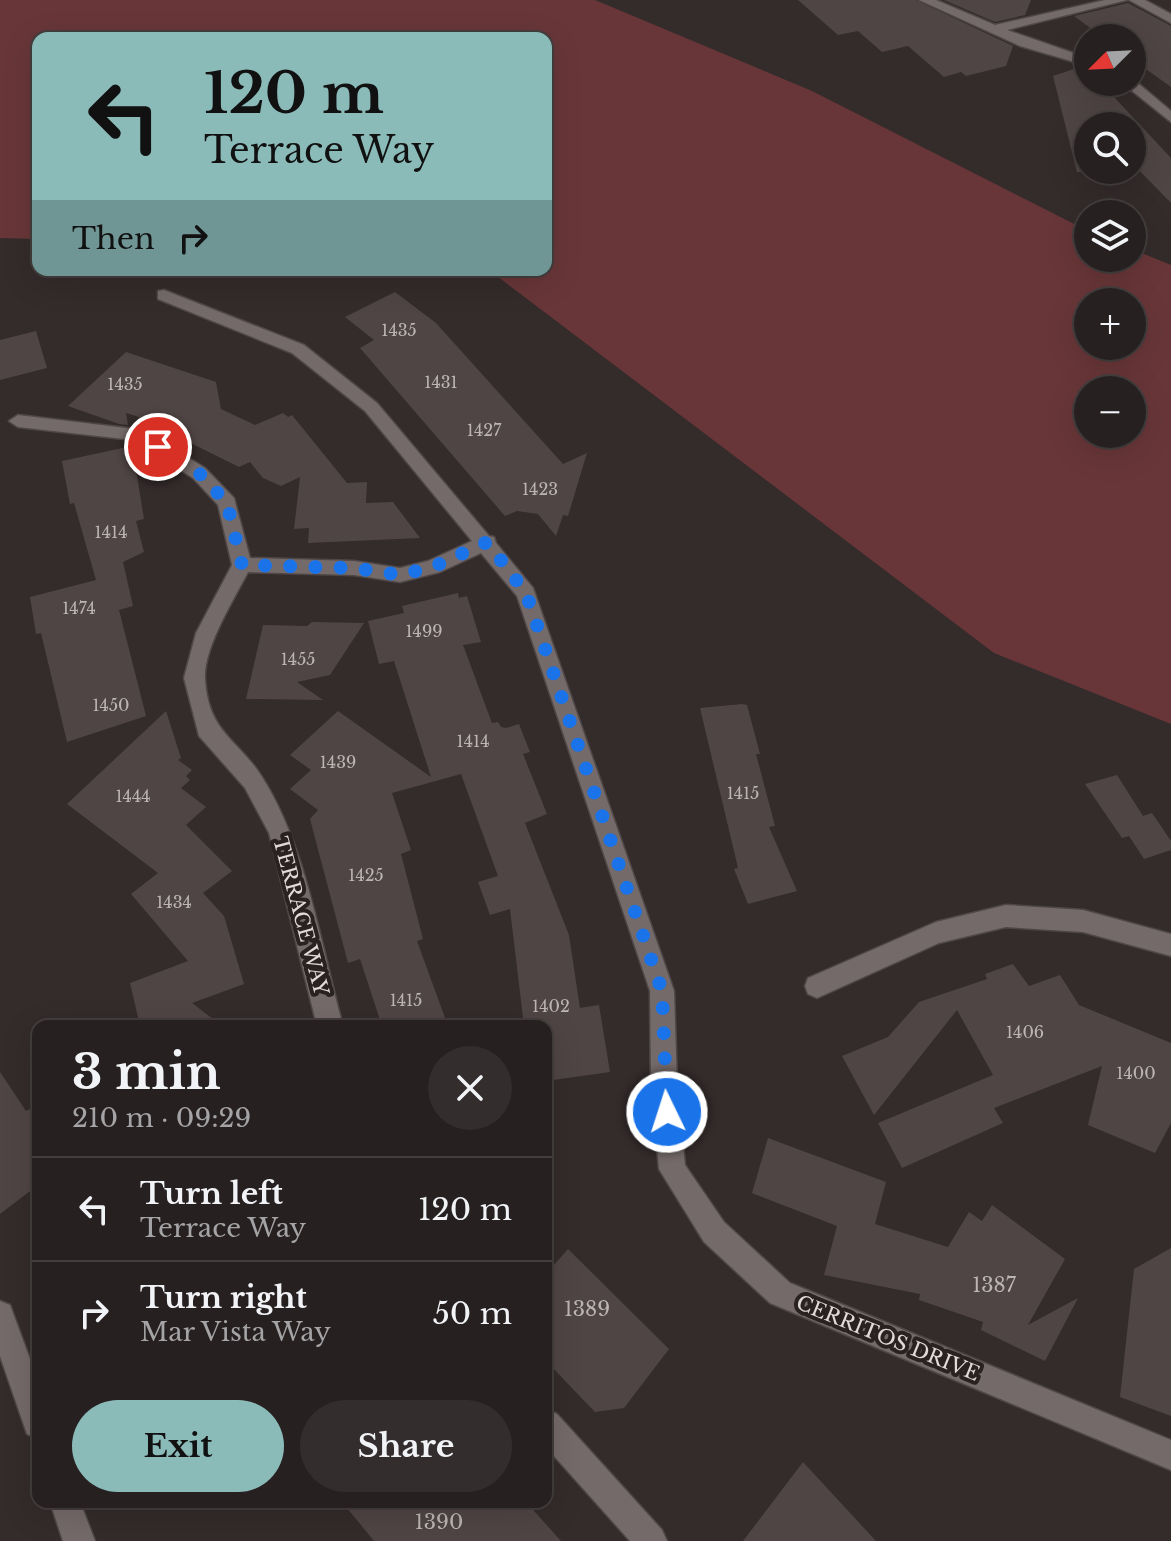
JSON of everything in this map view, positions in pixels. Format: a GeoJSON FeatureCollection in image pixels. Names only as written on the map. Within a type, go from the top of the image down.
{"type":"FeatureCollection","features":[{"type":"Feature","properties":{"kind":"street"},"geometry":{"type":"LineString","coordinates":[[925,0],[992,30],[1074,57]]}},
{"type":"Feature","properties":{"kind":"street"},"geometry":{"type":"LineString","coordinates":[[992,30],[1121,0]]}},
{"type":"Feature","properties":{"kind":"street"},"geometry":{"type":"LineString","coordinates":[[1135,0],[1171,19]]}},
{"type":"Feature","properties":{"kind":"street"},"geometry":{"type":"LineString","coordinates":[[1145,96],[1171,118]]}},
{"type":"Feature","properties":{"kind":"street","name":"CERRITOS DRIVE"},"geometry":{"type":"LineString","coordinates":[[164,295],[298,349],[371,407],[487,542],[526,593],[662,991],[664,1084],[672,1169],[714,1232],[780,1293],[1171,1455]]}},
{"type":"Feature","properties":{"kind":"street"},"geometry":{"type":"LineString","coordinates":[[18,421],[137,434],[199,473],[227,503],[242,565],[354,568],[400,575],[433,567],[487,542]]}},
{"type":"Feature","properties":{"kind":"street","name":"TERRACE WAY"},"geometry":{"type":"LineString","coordinates":[[242,565],[206,633],[194,678],[207,730],[253,781],[280,832],[328,1020]]}},
{"type":"Feature","properties":{"kind":"street"},"geometry":{"type":"LineString","coordinates":[[817,986],[936,933],[1006,916],[1083,921],[1171,945]]}},
{"type":"Feature","properties":{"kind":"street"},"geometry":{"type":"LineString","coordinates":[[0,1315],[32,1406]]}},
{"type":"Feature","properties":{"kind":"street"},"geometry":{"type":"LineString","coordinates":[[552,1432],[651,1541]]}},
{"type":"Feature","properties":{"kind":"street"},"geometry":{"type":"LineString","coordinates":[[67,1508],[79,1541]]}},
{"type":"Feature","properties":{"kind":"shaded area"},"geometry":{"type":"Polygon","coordinates":[[[0,0],[595,0],[812,91],[1074,224],[1074,272],[1146,272],[1146,255],[1171,265],[1171,724],[994,653],[497,276],[552,276],[552,32],[32,32],[32,239],[0,238],[0,0]]]}},
{"type":"Feature","properties":{"kind":"building"},"geometry":{"type":"Polygon","coordinates":[[[798,0],[916,0],[1013,46],[1006,66],[966,76],[961,72],[944,77],[908,46],[882,52],[858,31],[838,35],[798,0]]]}},
{"type":"Feature","properties":{"kind":"building"},"geometry":{"type":"Polygon","coordinates":[[[944,0],[1031,0],[1025,15],[995,22],[944,0]]]}},
{"type":"Feature","properties":{"kind":"building"},"geometry":{"type":"Polygon","coordinates":[[[1128,3],[1171,26],[1171,87],[1146,69],[1146,24],[1085,24],[1074,16],[1128,3]]]}},
{"type":"Feature","properties":{"kind":"building"},"geometry":{"type":"Polygon","coordinates":[[[1074,69],[1074,96],[1113,96],[1128,112],[1074,112],[1074,160],[1053,76],[1074,69]]]}},
{"type":"Feature","properties":{"kind":"building"},"geometry":{"type":"Polygon","coordinates":[[[1146,131],[1171,158],[1171,203],[1146,177],[1146,131]]]}},
{"type":"Feature","properties":{"kind":"building"},"geometry":{"type":"Polygon","coordinates":[[[395,292],[436,323],[563,464],[587,453],[568,516],[563,515],[556,536],[538,514],[517,511],[505,516],[360,348],[374,340],[345,317],[395,292]]]}},
{"type":"Feature","properties":{"kind":"building"},"geometry":{"type":"Polygon","coordinates":[[[36,331],[47,368],[0,380],[0,340],[36,331]]]}},
{"type":"Feature","properties":{"kind":"building"},"geometry":{"type":"Polygon","coordinates":[[[126,352],[216,382],[221,409],[255,425],[283,413],[288,417],[292,415],[347,483],[367,482],[366,503],[393,502],[420,538],[308,543],[309,528],[294,529],[300,477],[281,486],[263,478],[250,462],[239,467],[136,416],[126,413],[128,425],[119,424],[68,406],[126,352]]]}},
{"type":"Feature","properties":{"kind":"building"},"geometry":{"type":"Polygon","coordinates":[[[132,446],[144,519],[136,521],[144,552],[123,562],[133,606],[119,610],[146,716],[67,742],[41,633],[36,634],[30,597],[96,580],[74,503],[70,504],[62,461],[132,446]]]}},
{"type":"Feature","properties":{"kind":"building"},"geometry":{"type":"Polygon","coordinates":[[[458,593],[459,598],[467,596],[481,642],[463,645],[492,723],[498,722],[506,728],[519,724],[530,752],[523,754],[547,814],[525,823],[569,935],[580,1008],[599,1005],[610,1072],[552,1080],[552,1020],[523,1020],[510,909],[490,915],[478,882],[498,876],[461,774],[392,793],[411,850],[401,854],[423,939],[417,941],[446,1020],[380,1020],[360,959],[348,963],[310,819],[318,810],[290,789],[311,770],[290,755],[338,711],[431,777],[394,661],[379,664],[368,621],[404,613],[402,606],[458,593]]]}},
{"type":"Feature","properties":{"kind":"building"},"geometry":{"type":"Polygon","coordinates":[[[312,622],[364,623],[330,675],[297,682],[323,700],[246,699],[263,625],[307,626],[312,622]]]}},
{"type":"Feature","properties":{"kind":"building"},"geometry":{"type":"Polygon","coordinates":[[[747,705],[760,754],[756,754],[775,826],[769,827],[797,891],[748,904],[734,869],[738,868],[700,708],[747,705]]]}},
{"type":"Feature","properties":{"kind":"building"},"geometry":{"type":"Polygon","coordinates":[[[166,711],[181,758],[178,760],[192,770],[186,776],[190,780],[181,788],[206,807],[186,825],[232,871],[203,893],[224,916],[244,984],[192,1003],[214,1020],[139,1020],[130,983],[188,961],[131,894],[158,873],[67,804],[166,711]]]}},
{"type":"Feature","properties":{"kind":"building"},"geometry":{"type":"Polygon","coordinates":[[[1117,775],[1143,816],[1152,813],[1171,841],[1171,850],[1144,859],[1129,836],[1122,838],[1085,784],[1117,775]]]}},
{"type":"Feature","properties":{"kind":"building"},"geometry":{"type":"Polygon","coordinates":[[[1013,964],[1029,986],[1060,975],[1079,1005],[1171,1043],[1171,1123],[1155,1153],[1088,1125],[1102,1066],[994,1108],[1003,1123],[902,1168],[878,1123],[993,1075],[957,1010],[874,1115],[842,1056],[888,1037],[919,1002],[987,979],[985,974],[1013,964]]]}},
{"type":"Feature","properties":{"kind":"building"},"geometry":{"type":"Polygon","coordinates":[[[0,1072],[26,1111],[32,1108],[32,1190],[0,1214],[0,1072]]]}},
{"type":"Feature","properties":{"kind":"building"},"geometry":{"type":"Polygon","coordinates":[[[768,1138],[886,1182],[875,1224],[948,1247],[969,1212],[982,1221],[992,1205],[1065,1259],[1028,1325],[1078,1298],[1045,1361],[981,1330],[983,1322],[919,1300],[920,1294],[824,1275],[837,1226],[752,1193],[768,1138]]]}},
{"type":"Feature","properties":{"kind":"building"},"geometry":{"type":"Polygon","coordinates":[[[1171,1248],[1171,1416],[1120,1397],[1134,1269],[1171,1248]]]}},
{"type":"Feature","properties":{"kind":"building"},"geometry":{"type":"Polygon","coordinates":[[[568,1249],[669,1349],[624,1408],[595,1412],[552,1367],[552,1267],[568,1249]]]}},
{"type":"Feature","properties":{"kind":"building"},"geometry":{"type":"Polygon","coordinates":[[[803,1462],[876,1541],[743,1541],[803,1462]]]}},
{"type":"Feature","properties":{"kind":"building"},"geometry":{"type":"Polygon","coordinates":[[[347,1508],[531,1508],[561,1541],[374,1541],[347,1508]]]}},
{"type":"Feature","properties":{"kind":"route"},"geometry":{"type":"LineString","coordinates":[[158,447],[199,473],[227,503],[242,565],[354,568],[400,575],[433,567],[487,542],[526,593],[662,991],[667,1112]]}}]}
